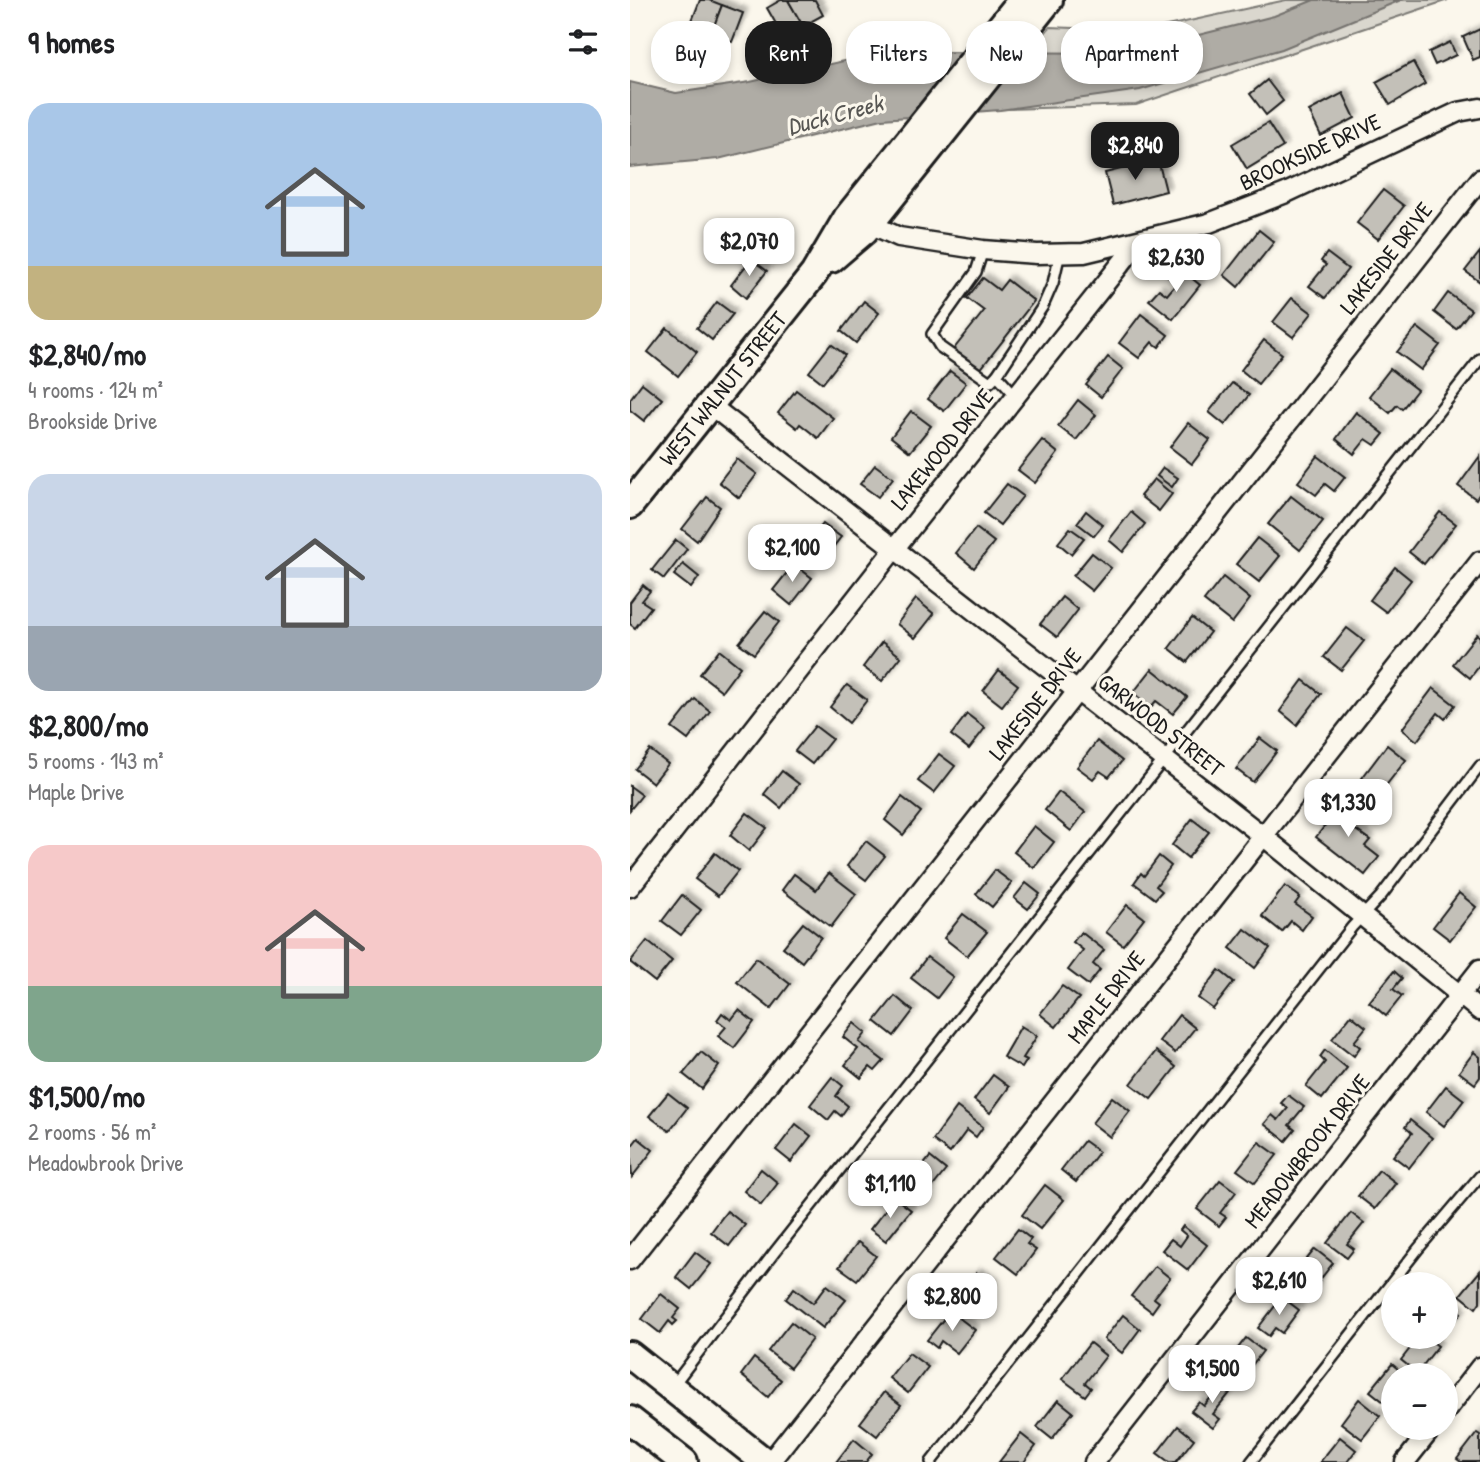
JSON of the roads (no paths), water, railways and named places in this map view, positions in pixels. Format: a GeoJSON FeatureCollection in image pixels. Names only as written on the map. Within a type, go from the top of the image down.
{"type":"FeatureCollection","features":[{"type":"Feature","properties":{"kind":"main road","name":"WEST WALNUT STREET"},"geometry":{"type":"LineString","coordinates":[[630,505],[814,274],[847,218],[935,125],[1031,6]]}},
{"type":"Feature","properties":{"kind":"main road","name":"WEST WALNUT STREET"},"geometry":{"type":"LineString","coordinates":[[814,274],[870,224],[935,125]]}},
{"type":"Feature","properties":{"kind":"main road"},"geometry":{"type":"LineString","coordinates":[[630,1355],[765,1462]]}},
{"type":"Feature","properties":{"kind":"main road"},"geometry":{"type":"LineString","coordinates":[[630,1420],[684,1462]]}},
{"type":"Feature","properties":{"kind":"street","name":"BROOKSIDE DRIVE"},"geometry":{"type":"LineString","coordinates":[[870,224],[899,237],[983,250],[1037,254],[1084,253],[1209,223],[1286,193],[1458,112],[1480,108]]}},
{"type":"Feature","properties":{"kind":"street","name":"LAKESIDE DRIVE"},"geometry":{"type":"LineString","coordinates":[[630,1260],[1480,179]]}},
{"type":"Feature","properties":{"kind":"street","name":"LAKEWOOD DRIVE"},"geometry":{"type":"LineString","coordinates":[[630,887],[1139,241]]}},
{"type":"Feature","properties":{"kind":"street","name":"GARWOOD STREET"},"geometry":{"type":"LineString","coordinates":[[710,405],[1164,758],[1480,1011]]}},
{"type":"Feature","properties":{"kind":"street","name":"MAPLE DRIVE"},"geometry":{"type":"LineString","coordinates":[[770,1462],[1480,561]]}},
{"type":"Feature","properties":{"kind":"street","name":"MEADOWBROOK DRIVE"},"geometry":{"type":"LineString","coordinates":[[1094,1462],[1480,969]]}},
{"type":"Feature","properties":{"kind":"street"},"geometry":{"type":"LineString","coordinates":[[1458,1395],[1480,1367]]}},
{"type":"Feature","properties":{"kind":"street"},"geometry":{"type":"LineString","coordinates":[[1405,1462],[1422,1440]]}},
{"type":"Feature","properties":{"kind":"lane"},"geometry":{"type":"LineString","coordinates":[[983,250],[976,272],[933,334],[940,347],[990,382],[1043,306],[1053,283],[1060,253]]}},
{"type":"Feature","properties":{"kind":"lane"},"geometry":{"type":"LineString","coordinates":[[671,1388],[774,1253],[1480,359]]}},
{"type":"Feature","properties":{"kind":"lane"},"geometry":{"type":"LineString","coordinates":[[998,374],[1016,396]]}},
{"type":"Feature","properties":{"kind":"lane"},"geometry":{"type":"LineString","coordinates":[[930,1462],[1480,765]]}},
{"type":"Feature","properties":{"kind":"lane"},"geometry":{"type":"LineString","coordinates":[[1251,1462],[1418,1249],[1480,1176]]}},
{"type":"Feature","properties":{"kind":"water"},"geometry":{"type":"Polygon","coordinates":[[[1314,0],[1401,0],[1282,49],[1203,72],[1203,34],[1274,16],[1314,0]]]}},
{"type":"Feature","properties":{"kind":"water","name":"Duck Creek"},"geometry":{"type":"Polygon","coordinates":[[[952,52],[966,52],[966,84],[1047,84],[1047,53],[1061,53],[1061,84],[1161,84],[1140,90],[1000,110],[882,119],[718,159],[630,167],[630,82],[676,93],[745,83],[832,84],[832,64],[846,60],[846,84],[952,84],[952,52]]]}}]}
